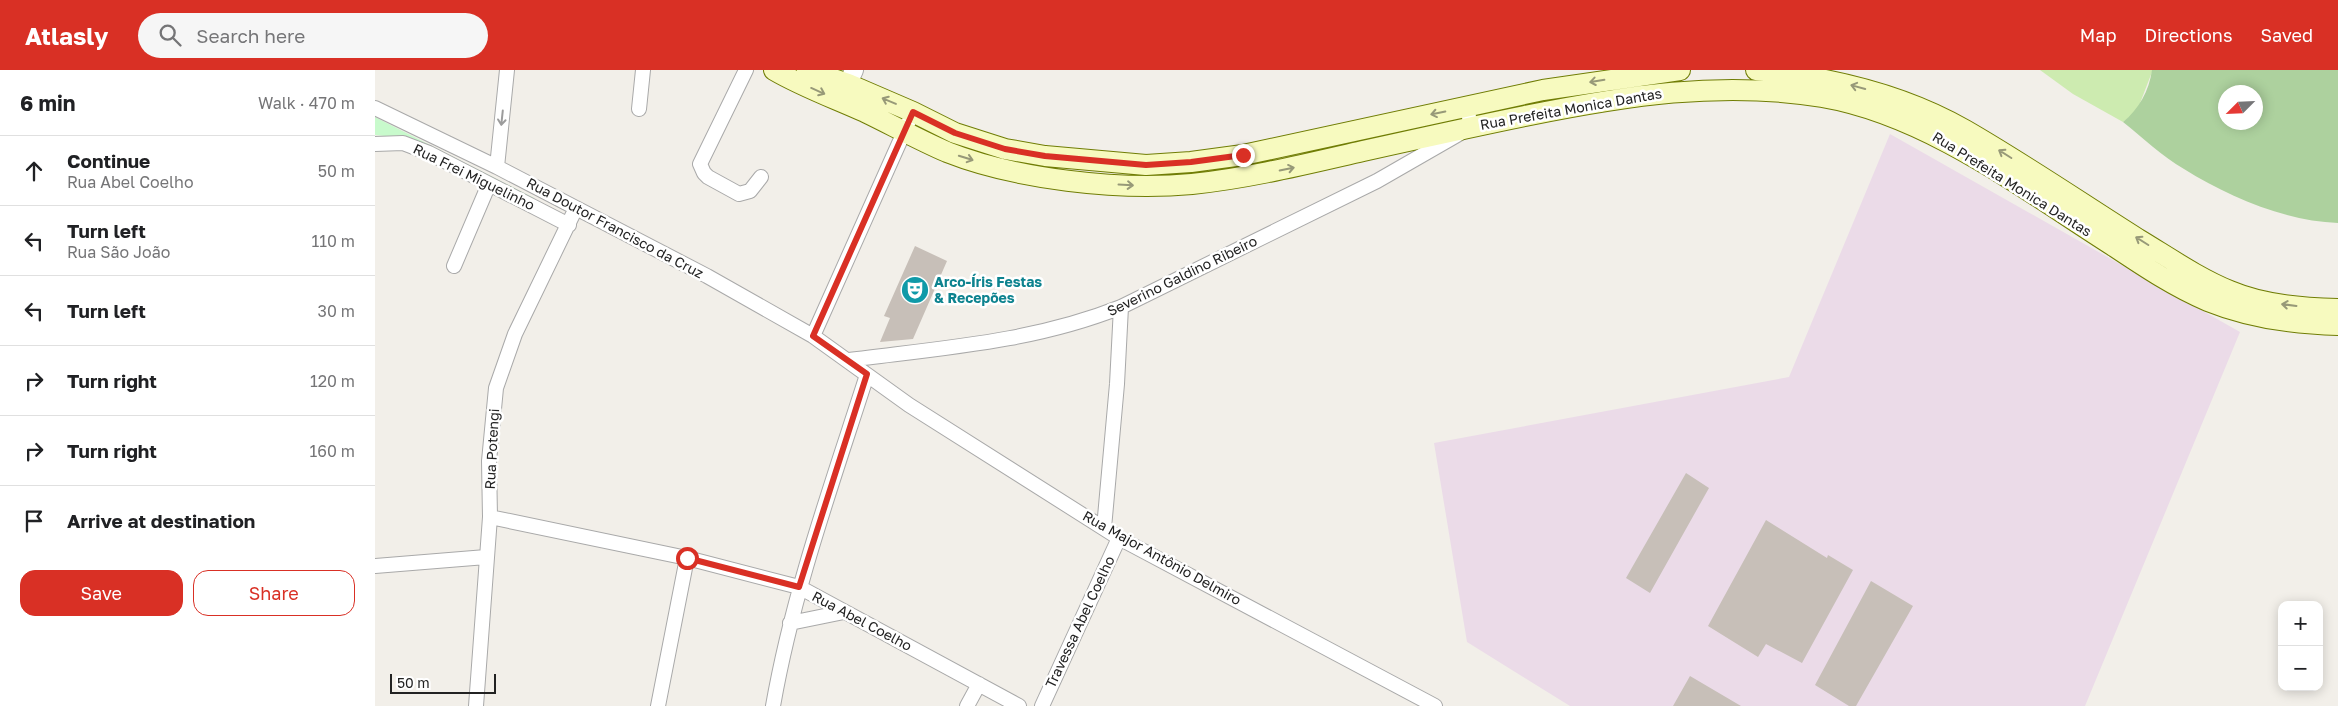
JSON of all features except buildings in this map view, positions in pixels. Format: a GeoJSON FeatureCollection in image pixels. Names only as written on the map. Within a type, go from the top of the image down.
{"type":"FeatureCollection","features":[{"type":"Feature","properties":{"kind":"main road","name":"Rua Prefeita Monica Dantas"},"geometry":{"type":"LineString","coordinates":[[774,70],[847,85],[904,130],[947,152],[1035,175],[1079,181],[1145,186],[1189,184],[1245,177],[1471,127],[1624,97],[1715,88],[1764,90],[1824,97],[1880,112],[1921,129],[1967,153],[2151,270],[2208,301],[2271,319],[2300,324],[2338,325]]}},
{"type":"Feature","properties":{"kind":"main road","name":"Rua Prefeita Monica Dantas"},"geometry":{"type":"LineString","coordinates":[[807,70],[913,112],[955,133],[1005,149],[1045,156],[1146,165],[1191,162],[1243,155],[1543,90],[1680,70]]}},
{"type":"Feature","properties":{"kind":"main road","name":"Rua Prefeita Monica Dantas"},"geometry":{"type":"LineString","coordinates":[[1756,70],[1822,79],[1859,87],[1903,102],[1965,130],[2166,256],[2231,292],[2279,304],[2338,309]]}},
{"type":"Feature","properties":{"kind":"street"},"geometry":{"type":"LineString","coordinates":[[497,167],[507,70]]}},
{"type":"Feature","properties":{"kind":"street"},"geometry":{"type":"LineString","coordinates":[[639,109],[643,70]]}},
{"type":"Feature","properties":{"kind":"street"},"geometry":{"type":"LineString","coordinates":[[747,70],[700,164],[708,177],[739,194],[750,191],[761,177]]}},
{"type":"Feature","properties":{"kind":"street"},"geometry":{"type":"LineString","coordinates":[[1467,107],[1471,127]]}},
{"type":"Feature","properties":{"kind":"street","name":"Rua Doutor Francisco da Cruz"},"geometry":{"type":"LineString","coordinates":[[375,108],[497,167],[707,276],[813,336],[849,360]]}},
{"type":"Feature","properties":{"kind":"street"},"geometry":{"type":"LineString","coordinates":[[813,336],[913,112]]}},
{"type":"Feature","properties":{"kind":"street","name":"Severino Galdino Ribeiro"},"geometry":{"type":"LineString","coordinates":[[849,360],[1027,336],[1088,320],[1121,307],[1377,181],[1471,127]]}},
{"type":"Feature","properties":{"kind":"street","name":"Rua Frei Miguelinho"},"geometry":{"type":"LineString","coordinates":[[375,144],[403,143],[429,153],[569,225]]}},
{"type":"Feature","properties":{"kind":"street"},"geometry":{"type":"LineString","coordinates":[[455,266],[489,184]]}},
{"type":"Feature","properties":{"kind":"street","name":"Rua Potengi"},"geometry":{"type":"LineString","coordinates":[[476,706],[486,557],[491,517],[489,461],[496,388],[515,334],[569,225],[575,208]]}},
{"type":"Feature","properties":{"kind":"street"},"geometry":{"type":"LineString","coordinates":[[1104,528],[1117,384],[1121,307]]}},
{"type":"Feature","properties":{"kind":"street","name":"Rua Major Antônio Delmiro"},"geometry":{"type":"LineString","coordinates":[[849,360],[909,405],[1119,538],[1435,706]]}},
{"type":"Feature","properties":{"kind":"street"},"geometry":{"type":"LineString","coordinates":[[773,706],[799,587],[867,374]]}},
{"type":"Feature","properties":{"kind":"street","name":"Rua Abel Coelho"},"geometry":{"type":"LineString","coordinates":[[491,517],[687,558],[799,587],[1019,706]]}},
{"type":"Feature","properties":{"kind":"street","name":"Travessa Abel Coelho"},"geometry":{"type":"LineString","coordinates":[[1042,706],[1119,538]]}},
{"type":"Feature","properties":{"kind":"street"},"geometry":{"type":"LineString","coordinates":[[375,566],[486,557]]}},
{"type":"Feature","properties":{"kind":"street"},"geometry":{"type":"LineString","coordinates":[[658,706],[687,558]]}},
{"type":"Feature","properties":{"kind":"street"},"geometry":{"type":"LineString","coordinates":[[790,623],[844,612]]}},
{"type":"Feature","properties":{"kind":"street"},"geometry":{"type":"LineString","coordinates":[[967,706],[979,684]]}},
{"type":"Feature","properties":{"kind":"shaded area"},"geometry":{"type":"Polygon","coordinates":[[[1890,134],[2240,332],[2085,706],[1570,706],[1467,642],[1434,443],[1789,377],[1890,134]]]}},
{"type":"Feature","properties":{"kind":"green space"},"geometry":{"type":"Polygon","coordinates":[[[2040,70],[2152,70],[2152,72],[2137,111],[2123,122],[2073,94],[2040,70]]]}},
{"type":"Feature","properties":{"kind":"green space"},"geometry":{"type":"Polygon","coordinates":[[[2152,70],[2338,70],[2338,223],[2298,218],[2258,206],[2220,189],[2176,164],[2123,122],[2129,117],[2146,92],[2152,70]]]}},
{"type":"Feature","properties":{"kind":"green space"},"geometry":{"type":"Polygon","coordinates":[[[375,117],[534,198],[531,202],[404,138],[375,135],[375,117]]]}},
{"type":"Feature","properties":{"kind":"place","name":"Arco-Íris Festas & Recepões"},"geometry":{"type":"Point","coordinates":[915,290]}},
{"type":"Feature","properties":{"kind":"route"},"geometry":{"type":"LineString","coordinates":[[687,558],[799,587],[867,374],[813,336],[913,112],[955,133],[1005,149],[1045,156],[1146,165],[1191,162],[1243,155]]}}]}
